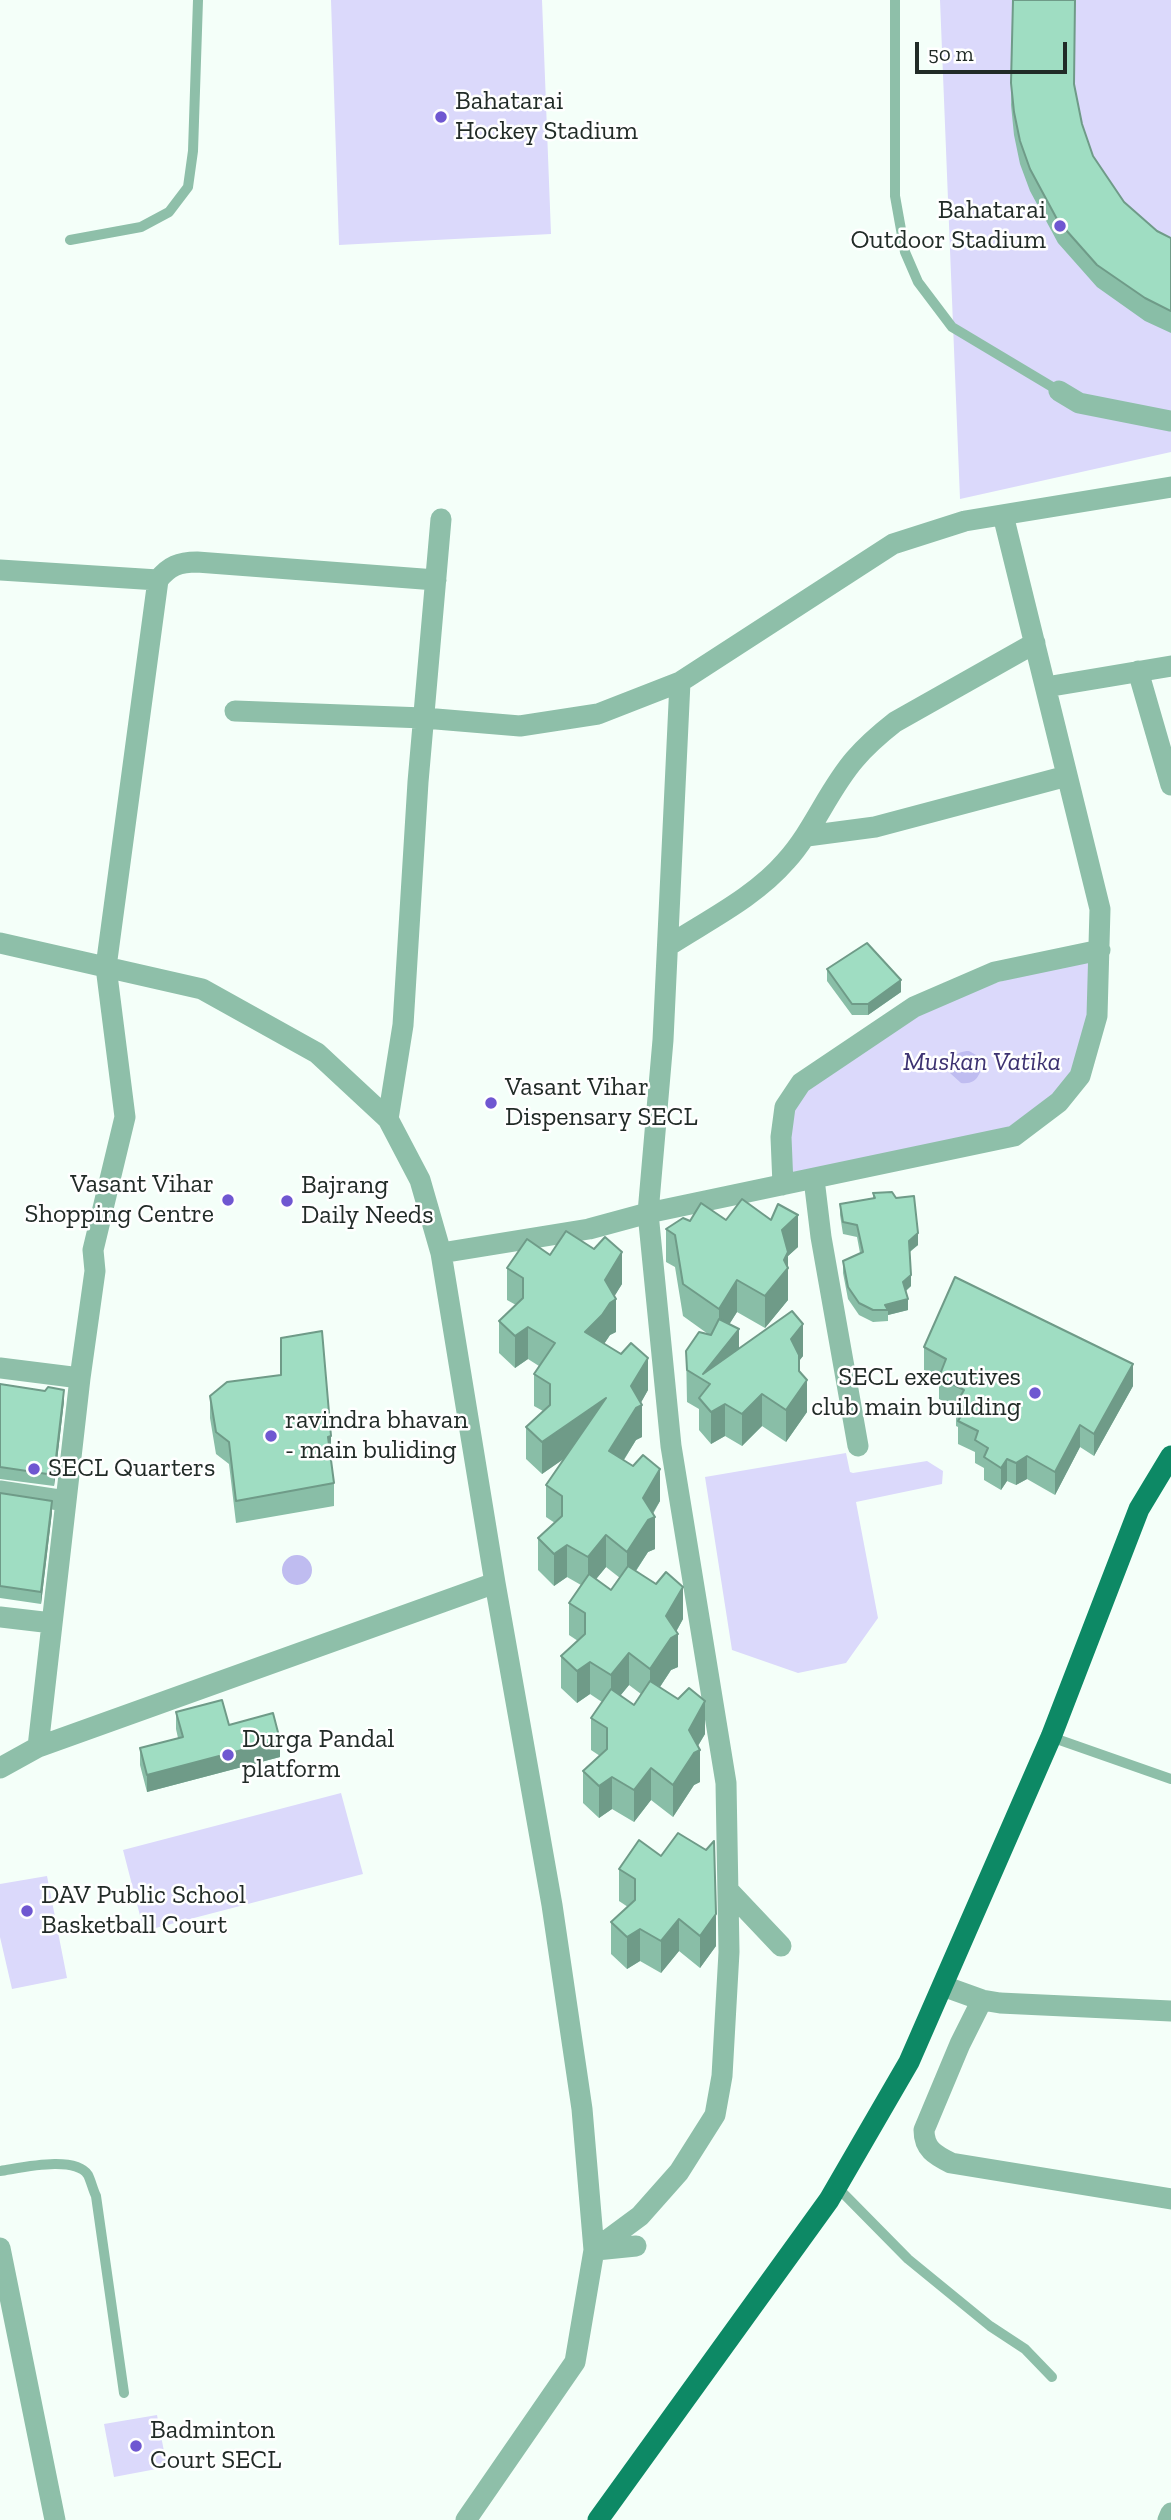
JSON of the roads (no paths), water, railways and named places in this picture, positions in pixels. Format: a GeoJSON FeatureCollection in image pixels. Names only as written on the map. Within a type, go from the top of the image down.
{"type":"FeatureCollection","features":[{"type":"Feature","properties":{"kind":"main road"},"geometry":{"type":"LineString","coordinates":[[598,2520],[836,2186],[909,2062],[1051,1737],[1139,1510],[1171,1456]]}},
{"type":"Feature","properties":{"kind":"street"},"geometry":{"type":"LineString","coordinates":[[1059,391],[1079,403],[1170,421]]}},
{"type":"Feature","properties":{"kind":"street"},"geometry":{"type":"LineString","coordinates":[[235,711],[424,718],[520,726],[598,713],[680,681],[893,544],[965,521],[1171,487]]}},
{"type":"Feature","properties":{"kind":"street"},"geometry":{"type":"LineString","coordinates":[[441,1253],[589,1229],[648,1213],[1014,1136],[1059,1102],[1080,1076],[1097,1016],[1100,909],[1003,515]]}},
{"type":"Feature","properties":{"kind":"street"},"geometry":{"type":"LineString","coordinates":[[388,1119],[403,1025],[441,519]]}},
{"type":"Feature","properties":{"kind":"street"},"geometry":{"type":"LineString","coordinates":[[38,1747],[80,1378],[95,1271],[93,1250],[125,1117],[106,967],[158,580],[166,569],[181,562],[197,562],[436,580]]}},
{"type":"Feature","properties":{"kind":"street"},"geometry":{"type":"LineString","coordinates":[[0,570],[158,580]]}},
{"type":"Feature","properties":{"kind":"street"},"geometry":{"type":"LineString","coordinates":[[668,946],[751,893],[785,863],[807,835],[854,759],[877,736],[895,722],[1035,643]]}},
{"type":"Feature","properties":{"kind":"street"},"geometry":{"type":"LineString","coordinates":[[1046,687],[1171,666]]}},
{"type":"Feature","properties":{"kind":"street"},"geometry":{"type":"LineString","coordinates":[[1138,671],[1171,785]]}},
{"type":"Feature","properties":{"kind":"street"},"geometry":{"type":"LineString","coordinates":[[594,2250],[640,2216],[671,2181],[715,2115],[724,2049],[729,1952],[726,1783],[671,1446],[648,1213],[663,1040],[680,681]]}},
{"type":"Feature","properties":{"kind":"street"},"geometry":{"type":"LineString","coordinates":[[807,835],[875,827],[1067,776]]}},
{"type":"Feature","properties":{"kind":"street"},"geometry":{"type":"LineString","coordinates":[[0,943],[202,989],[317,1053],[388,1119],[420,1180],[441,1253],[495,1583],[552,1905],[582,2109],[594,2250],[575,2362],[466,2520]]}},
{"type":"Feature","properties":{"kind":"street"},"geometry":{"type":"LineString","coordinates":[[783,1185],[781,1137],[785,1107],[801,1083],[914,1007],[995,972],[1100,950]]}},
{"type":"Feature","properties":{"kind":"street"},"geometry":{"type":"LineString","coordinates":[[814,1179],[821,1237],[858,1447]]}},
{"type":"Feature","properties":{"kind":"street"},"geometry":{"type":"LineString","coordinates":[[0,1367],[80,1378]]}},
{"type":"Feature","properties":{"kind":"street"},"geometry":{"type":"LineString","coordinates":[[0,1491],[66,1501]]}},
{"type":"Feature","properties":{"kind":"street"},"geometry":{"type":"LineString","coordinates":[[0,1768],[38,1747],[495,1583]]}},
{"type":"Feature","properties":{"kind":"street"},"geometry":{"type":"LineString","coordinates":[[0,1617],[52,1623]]}},
{"type":"Feature","properties":{"kind":"street"},"geometry":{"type":"LineString","coordinates":[[728,1890],[781,1946]]}},
{"type":"Feature","properties":{"kind":"street"},"geometry":{"type":"LineString","coordinates":[[943,1986],[982,2000],[1020,2005],[1171,2011]]}},
{"type":"Feature","properties":{"kind":"street"},"geometry":{"type":"LineString","coordinates":[[982,2000],[924,2130],[924,2140],[928,2148],[936,2156],[951,2163],[1171,2199]]}},
{"type":"Feature","properties":{"kind":"street"},"geometry":{"type":"LineString","coordinates":[[594,2250],[636,2246]]}},
{"type":"Feature","properties":{"kind":"street"},"geometry":{"type":"LineString","coordinates":[[0,2248],[55,2520]]}},
{"type":"Feature","properties":{"kind":"street"},"geometry":{"type":"LineString","coordinates":[[1168,2520],[1171,2513]]}},
{"type":"Feature","properties":{"kind":"lane"},"geometry":{"type":"LineString","coordinates":[[71,240],[141,227],[169,212],[188,187],[193,151],[198,0]]}},
{"type":"Feature","properties":{"kind":"lane"},"geometry":{"type":"LineString","coordinates":[[895,0],[895,196],[905,252],[918,282],[952,327],[1059,391]]}},
{"type":"Feature","properties":{"kind":"lane"},"geometry":{"type":"LineString","coordinates":[[1051,1737],[1171,1779]]}},
{"type":"Feature","properties":{"kind":"lane"},"geometry":{"type":"LineString","coordinates":[[0,2171],[61,2164],[75,2165],[87,2173],[96,2196],[124,2393]]}},
{"type":"Feature","properties":{"kind":"lane"},"geometry":{"type":"LineString","coordinates":[[836,2186],[908,2259],[990,2326],[1025,2349],[1052,2377]]}},
{"type":"Feature","properties":{"kind":"place","name":"Bahatarai Hockey Stadium"},"geometry":{"type":"Point","coordinates":[441,117]}},
{"type":"Feature","properties":{"kind":"place","name":"Bahatarai Outdoor Stadium"},"geometry":{"type":"Point","coordinates":[1060,226]}},
{"type":"Feature","properties":{"kind":"place","name":"Vasant Vihar Dispensary SECL"},"geometry":{"type":"Point","coordinates":[491,1103]}},
{"type":"Feature","properties":{"kind":"place","name":"Vasant Vihar Shopping Centre"},"geometry":{"type":"Point","coordinates":[228,1200]}},
{"type":"Feature","properties":{"kind":"place","name":"Bajrang Daily Needs"},"geometry":{"type":"Point","coordinates":[287,1201]}},
{"type":"Feature","properties":{"kind":"place","name":"SECL executives club main building"},"geometry":{"type":"Point","coordinates":[1035,1393]}},
{"type":"Feature","properties":{"kind":"place","name":"ravindra bhavan - main buliding"},"geometry":{"type":"Point","coordinates":[271,1436]}},
{"type":"Feature","properties":{"kind":"place","name":"SECL Quarters"},"geometry":{"type":"Point","coordinates":[34,1469]}},
{"type":"Feature","properties":{"kind":"place","name":"Durga Pandal platform"},"geometry":{"type":"Point","coordinates":[228,1755]}},
{"type":"Feature","properties":{"kind":"place","name":"DAV Public School Basketball Court"},"geometry":{"type":"Point","coordinates":[27,1911]}},
{"type":"Feature","properties":{"kind":"place","name":"Badminton Court SECL"},"geometry":{"type":"Point","coordinates":[136,2446]}},
{"type":"Feature","properties":{"kind":"park label","name":"Muskan Vatika"},"geometry":{"type":"Point","coordinates":[982,1063]}}]}
